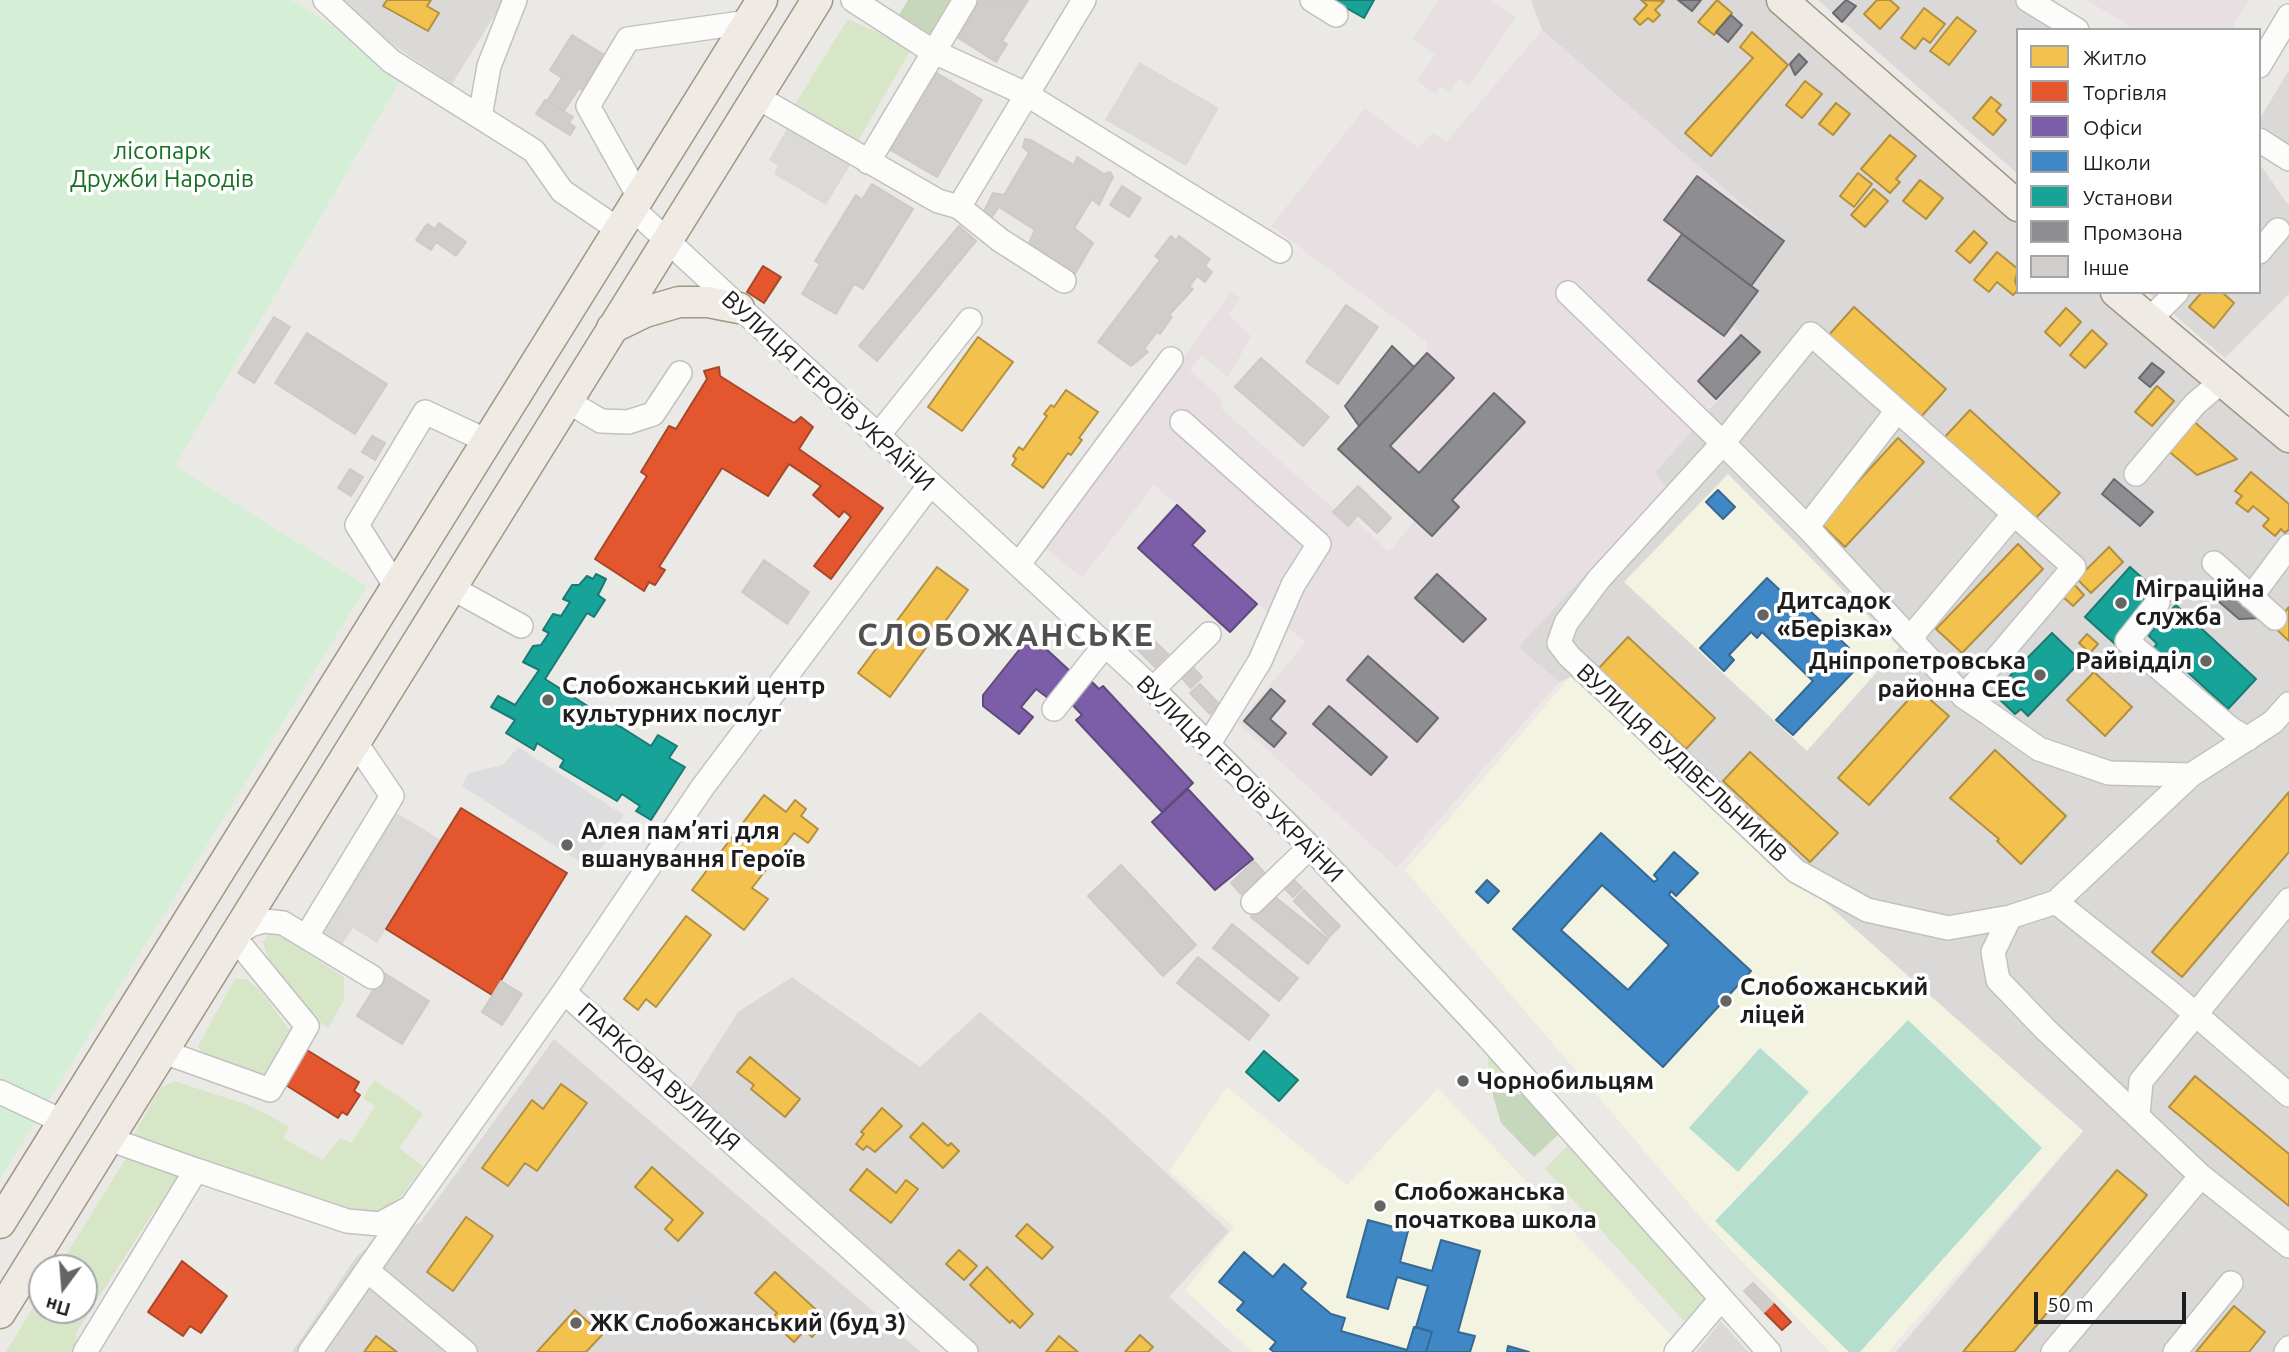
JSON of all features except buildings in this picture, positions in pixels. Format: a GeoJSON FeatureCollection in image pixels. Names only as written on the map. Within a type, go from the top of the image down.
{"type":"FeatureCollection","features":[{"type":"Feature","properties":{"kind":"main road"},"geometry":{"type":"LineString","coordinates":[[0,1313],[817,0]]}},
{"type":"Feature","properties":{"kind":"main road"},"geometry":{"type":"LineString","coordinates":[[1782,0],[2016,204]]}},
{"type":"Feature","properties":{"kind":"main road"},"geometry":{"type":"LineString","coordinates":[[0,1223],[755,11]]}},
{"type":"Feature","properties":{"kind":"main road"},"geometry":{"type":"LineString","coordinates":[[2118,294],[2289,437]]}},
{"type":"Feature","properties":{"kind":"main road"},"geometry":{"type":"LineString","coordinates":[[612,328],[645,312],[679,302],[708,302],[739,308]]}},
{"type":"Feature","properties":{"kind":"street"},"geometry":{"type":"LineString","coordinates":[[325,0],[390,61],[534,151],[562,191],[630,212]]}},
{"type":"Feature","properties":{"kind":"street"},"geometry":{"type":"LineString","coordinates":[[480,117],[489,66],[515,0]]}},
{"type":"Feature","properties":{"kind":"street"},"geometry":{"type":"LineString","coordinates":[[853,0],[932,51],[1026,94],[1280,251]]}},
{"type":"Feature","properties":{"kind":"street"},"geometry":{"type":"LineString","coordinates":[[867,162],[965,0]]}},
{"type":"Feature","properties":{"kind":"street"},"geometry":{"type":"LineString","coordinates":[[959,207],[1084,0]]}},
{"type":"Feature","properties":{"kind":"street"},"geometry":{"type":"LineString","coordinates":[[1312,0],[1336,15]]}},
{"type":"Feature","properties":{"kind":"street"},"geometry":{"type":"LineString","coordinates":[[2028,0],[2074,28]]}},
{"type":"Feature","properties":{"kind":"street"},"geometry":{"type":"LineString","coordinates":[[630,212],[588,106],[628,39],[755,11]]}},
{"type":"Feature","properties":{"kind":"street"},"geometry":{"type":"LineString","coordinates":[[2261,64],[2282,42],[2289,16]]}},
{"type":"Feature","properties":{"kind":"street"},"geometry":{"type":"LineString","coordinates":[[757,97],[937,201],[959,207],[1000,240],[1064,281]]}},
{"type":"Feature","properties":{"kind":"street"},"geometry":{"type":"LineString","coordinates":[[2261,141],[2289,159]]}},
{"type":"Feature","properties":{"kind":"street","name":"ВУЛИЦЯ ГЕРОЇВ УКРАЇНИ"},"geometry":{"type":"LineString","coordinates":[[630,212],[667,240],[929,486],[1019,564],[1153,689],[1311,847],[1496,1046],[1769,1352]]}},
{"type":"Feature","properties":{"kind":"street"},"geometry":{"type":"LineString","coordinates":[[2261,250],[2278,230]]}},
{"type":"Feature","properties":{"kind":"street"},"geometry":{"type":"LineString","coordinates":[[1568,293],[1807,527],[1965,697],[2039,750],[2109,773],[2192,775]]}},
{"type":"Feature","properties":{"kind":"street"},"geometry":{"type":"LineString","coordinates":[[2149,320],[2175,294]]}},
{"type":"Feature","properties":{"kind":"street"},"geometry":{"type":"LineString","coordinates":[[877,437],[970,320]]}},
{"type":"Feature","properties":{"kind":"street","name":"ВУЛИЦЯ БУДІВЕЛЬНИКІВ"},"geometry":{"type":"LineString","coordinates":[[1965,697],[2074,567],[1811,334],[1723,443],[1599,579],[1566,623],[1559,643],[1569,656],[1796,871],[1867,910],[1948,928],[2010,917],[2056,902],[2192,775],[2273,722],[2289,704]]}},
{"type":"Feature","properties":{"kind":"street"},"geometry":{"type":"LineString","coordinates":[[1019,564],[1171,359]]}},
{"type":"Feature","properties":{"kind":"street"},"geometry":{"type":"LineString","coordinates":[[568,401],[601,421],[628,422],[653,414],[680,373]]}},
{"type":"Feature","properties":{"kind":"street"},"geometry":{"type":"LineString","coordinates":[[2136,474],[2195,404],[2222,381]]}},
{"type":"Feature","properties":{"kind":"street"},"geometry":{"type":"LineString","coordinates":[[1807,527],[1898,411]]}},
{"type":"Feature","properties":{"kind":"street"},"geometry":{"type":"LineString","coordinates":[[396,587],[357,524],[425,412],[487,441]]}},
{"type":"Feature","properties":{"kind":"street"},"geometry":{"type":"LineString","coordinates":[[1182,422],[1319,544],[1293,585],[1260,661],[1208,746]]}},
{"type":"Feature","properties":{"kind":"street"},"geometry":{"type":"LineString","coordinates":[[310,1352],[564,992],[702,788],[929,486]]}},
{"type":"Feature","properties":{"kind":"street"},"geometry":{"type":"LineString","coordinates":[[1911,637],[2014,514]]}},
{"type":"Feature","properties":{"kind":"street"},"geometry":{"type":"LineString","coordinates":[[2251,597],[2289,546]]}},
{"type":"Feature","properties":{"kind":"street"},"geometry":{"type":"LineString","coordinates":[[2214,563],[2275,618]]}},
{"type":"Feature","properties":{"kind":"street"},"geometry":{"type":"LineString","coordinates":[[452,588],[521,626]]}},
{"type":"Feature","properties":{"kind":"street"},"geometry":{"type":"LineString","coordinates":[[2158,602],[2127,640],[2231,729],[2248,739]]}},
{"type":"Feature","properties":{"kind":"street"},"geometry":{"type":"LineString","coordinates":[[1153,689],[1209,635]]}},
{"type":"Feature","properties":{"kind":"street"},"geometry":{"type":"LineString","coordinates":[[1054,709],[1105,645]]}},
{"type":"Feature","properties":{"kind":"street"},"geometry":{"type":"LineString","coordinates":[[306,937],[392,796],[356,743]]}},
{"type":"Feature","properties":{"kind":"street"},"geometry":{"type":"LineString","coordinates":[[2140,774],[2154,810]]}},
{"type":"Feature","properties":{"kind":"street"},"geometry":{"type":"LineString","coordinates":[[1253,902],[1311,847]]}},
{"type":"Feature","properties":{"kind":"street"},"geometry":{"type":"LineString","coordinates":[[2138,1116],[2141,1081],[2289,900]]}},
{"type":"Feature","properties":{"kind":"street"},"geometry":{"type":"LineString","coordinates":[[2056,902],[2172,994],[2193,1015],[2289,1095]]}},
{"type":"Feature","properties":{"kind":"street"},"geometry":{"type":"LineString","coordinates":[[2010,917],[1993,952],[1998,980],[2046,1030],[2201,1176],[2289,1246]]}},
{"type":"Feature","properties":{"kind":"street"},"geometry":{"type":"LineString","coordinates":[[163,1052],[270,1090],[307,1027],[234,936],[250,925],[264,921],[283,923],[372,977]]}},
{"type":"Feature","properties":{"kind":"street","name":"ПАРКОВА ВУЛИЦЯ"},"geometry":{"type":"LineString","coordinates":[[564,992],[964,1352]]}},
{"type":"Feature","properties":{"kind":"street"},"geometry":{"type":"LineString","coordinates":[[0,1092],[64,1122]]}},
{"type":"Feature","properties":{"kind":"street"},"geometry":{"type":"LineString","coordinates":[[109,1139],[347,1221],[380,1224],[411,1207]]}},
{"type":"Feature","properties":{"kind":"street"},"geometry":{"type":"LineString","coordinates":[[85,1352],[196,1170]]}},
{"type":"Feature","properties":{"kind":"street"},"geometry":{"type":"LineString","coordinates":[[2053,1352],[2201,1176]]}},
{"type":"Feature","properties":{"kind":"street"},"geometry":{"type":"LineString","coordinates":[[369,1272],[465,1352]]}},
{"type":"Feature","properties":{"kind":"street"},"geometry":{"type":"LineString","coordinates":[[2175,1352],[2231,1283]]}},
{"type":"Feature","properties":{"kind":"street"},"geometry":{"type":"LineString","coordinates":[[1676,1352],[1721,1299]]}},
{"type":"Feature","properties":{"kind":"street"},"geometry":{"type":"LineString","coordinates":[[2286,1352],[2289,1348]]}},
{"type":"Feature","properties":{"kind":"shaded area"},"geometry":{"type":"Polygon","coordinates":[[[325,0],[504,0],[452,84],[325,0]]]}},
{"type":"Feature","properties":{"kind":"shaded area"},"geometry":{"type":"Polygon","coordinates":[[[1439,0],[1490,0],[1516,18],[1469,85],[1459,79],[1449,92],[1440,86],[1435,94],[1417,81],[1435,55],[1412,39],[1439,0]]]}},
{"type":"Feature","properties":{"kind":"shaded area"},"geometry":{"type":"Polygon","coordinates":[[[1531,0],[1772,0],[2016,214],[2016,294],[2106,294],[2289,450],[2289,1352],[1896,1352],[2083,1131],[1571,677],[1559,682],[1518,647],[1666,487],[1654,473],[1760,352],[1732,325],[1758,291],[1751,286],[1784,241],[1542,30],[1531,0]]]}},
{"type":"Feature","properties":{"kind":"shaded area"},"geometry":{"type":"Polygon","coordinates":[[[1818,0],[2016,0],[2056,28],[2016,28],[2016,172],[1818,0]]]}},
{"type":"Feature","properties":{"kind":"shaded area"},"geometry":{"type":"Polygon","coordinates":[[[2087,0],[2249,0],[2232,28],[2132,28],[2087,0]]]}},
{"type":"Feature","properties":{"kind":"shaded area"},"geometry":{"type":"Polygon","coordinates":[[[1542,30],[1784,241],[1751,285],[1758,291],[1732,325],[1760,352],[1655,473],[1666,486],[1518,647],[1559,682],[1397,868],[1238,723],[1306,642],[1257,604],[1192,545],[1205,531],[1177,505],[1154,485],[1082,578],[1044,547],[1231,292],[1240,298],[1229,315],[1251,336],[1228,378],[1202,355],[1190,370],[1222,400],[1221,408],[1334,509],[1332,512],[1347,527],[1356,520],[1389,552],[1415,520],[1338,449],[1427,353],[1427,342],[1271,226],[1365,108],[1418,148],[1433,133],[1446,142],[1542,30]]]}},
{"type":"Feature","properties":{"kind":"shaded area"},"geometry":{"type":"Polygon","coordinates":[[[1139,62],[1219,108],[1186,166],[1105,120],[1139,62]]]}},
{"type":"Feature","properties":{"kind":"shaded area"},"geometry":{"type":"Polygon","coordinates":[[[2289,70],[2289,149],[2261,132],[2261,117],[2289,70]]]}},
{"type":"Feature","properties":{"kind":"shaded area"},"geometry":{"type":"Polygon","coordinates":[[[793,118],[856,155],[826,205],[774,174],[778,166],[769,160],[793,118]]]}},
{"type":"Feature","properties":{"kind":"shaded area"},"geometry":{"type":"Polygon","coordinates":[[[2261,166],[2289,206],[2289,294],[2225,358],[2149,294],[2261,294],[2261,166]]]}},
{"type":"Feature","properties":{"kind":"shaded area","name":"Дитсадок «Берізка»"},"geometry":{"type":"Polygon","coordinates":[[[1728,474],[1899,647],[1807,751],[1624,582],[1728,474]]]}},
{"type":"Feature","properties":{"kind":"shaded area","name":"Слобожанський ліцей"},"geometry":{"type":"Polygon","coordinates":[[[1570,677],[2083,1131],[1888,1352],[1830,1352],[1709,1227],[1405,870],[1570,677]]]}},
{"type":"Feature","properties":{"kind":"shaded area"},"geometry":{"type":"Polygon","coordinates":[[[518,747],[624,815],[588,867],[462,786],[469,773],[503,765],[518,747]]]}},
{"type":"Feature","properties":{"kind":"shaded area"},"geometry":{"type":"Polygon","coordinates":[[[390,809],[441,840],[377,943],[353,928],[340,948],[314,932],[390,809]]]}},
{"type":"Feature","properties":{"kind":"shaded area"},"geometry":{"type":"Polygon","coordinates":[[[792,977],[920,1067],[980,1012],[1106,1117],[1229,1231],[1169,1297],[1232,1352],[970,1352],[686,1094],[738,1012],[792,977]]]}},
{"type":"Feature","properties":{"kind":"shaded area"},"geometry":{"type":"Polygon","coordinates":[[[554,1039],[921,1352],[292,1352],[356,1257],[381,1237],[420,1223],[554,1039]]]}},
{"type":"Feature","properties":{"kind":"shaded area","name":"Cлобожанська початкова школа"},"geometry":{"type":"Polygon","coordinates":[[[1227,1087],[1347,1185],[1438,1088],[1674,1338],[1663,1352],[1252,1352],[1185,1290],[1234,1227],[1169,1171],[1227,1087]]]}},
{"type":"Feature","properties":{"kind":"shaded area"},"geometry":{"type":"Polygon","coordinates":[[[1721,1321],[1748,1352],[1696,1352],[1721,1321]]]}},
{"type":"Feature","properties":{"kind":"green space","name":"лісопарк Дружби Народів"},"geometry":{"type":"Polygon","coordinates":[[[0,0],[291,0],[406,71],[175,466],[367,586],[0,1179],[0,0]]]}},
{"type":"Feature","properties":{"kind":"green space"},"geometry":{"type":"Polygon","coordinates":[[[908,0],[950,0],[930,34],[899,15],[908,0]]]}},
{"type":"Feature","properties":{"kind":"green space"},"geometry":{"type":"Polygon","coordinates":[[[848,19],[912,48],[855,146],[792,109],[848,19]]]}},
{"type":"Feature","properties":{"kind":"green space"},"geometry":{"type":"Polygon","coordinates":[[[269,934],[284,938],[344,977],[344,1000],[328,1028],[308,1013],[270,965],[263,942],[269,934]]]}},
{"type":"Feature","properties":{"kind":"green space"},"geometry":{"type":"Polygon","coordinates":[[[235,979],[246,979],[260,990],[291,1032],[268,1075],[259,1077],[206,1058],[198,1046],[235,979]]]}},
{"type":"Feature","properties":{"kind":"green space"},"geometry":{"type":"Polygon","coordinates":[[[1908,1020],[2042,1148],[1860,1352],[1849,1352],[1715,1221],[1908,1020]]]}},
{"type":"Feature","properties":{"kind":"green space"},"geometry":{"type":"Polygon","coordinates":[[[1487,1047],[1516,1079],[1489,1075],[1487,1047]]]}},
{"type":"Feature","properties":{"kind":"green space"},"geometry":{"type":"Polygon","coordinates":[[[1760,1048],[1809,1092],[1738,1172],[1689,1128],[1760,1048]]]}},
{"type":"Feature","properties":{"kind":"green space"},"geometry":{"type":"Polygon","coordinates":[[[375,1080],[423,1114],[399,1148],[423,1166],[403,1194],[389,1205],[373,1212],[357,1213],[137,1141],[135,1133],[160,1088],[174,1081],[245,1104],[270,1116],[289,1127],[283,1138],[322,1160],[340,1138],[352,1143],[375,1106],[363,1098],[375,1080]]]}},
{"type":"Feature","properties":{"kind":"green space"},"geometry":{"type":"Polygon","coordinates":[[[1492,1092],[1528,1095],[1558,1135],[1534,1157],[1501,1123],[1492,1092]]]}},
{"type":"Feature","properties":{"kind":"green space"},"geometry":{"type":"Polygon","coordinates":[[[1569,1144],[1706,1298],[1684,1321],[1545,1169],[1569,1144]]]}},
{"type":"Feature","properties":{"kind":"green space"},"geometry":{"type":"Polygon","coordinates":[[[128,1155],[182,1175],[171,1209],[154,1211],[98,1299],[98,1254],[67,1254],[128,1155]]]}},
{"type":"Feature","properties":{"kind":"green space"},"geometry":{"type":"Polygon","coordinates":[[[28,1316],[28,1324],[82,1324],[76,1333],[78,1352],[6,1352],[28,1316]]]}},
{"type":"Feature","properties":{"kind":"place","name":"Міграційна служба"},"geometry":{"type":"Point","coordinates":[2121,603]}},
{"type":"Feature","properties":{"kind":"place","name":"Дитсадок «Берізка»"},"geometry":{"type":"Point","coordinates":[1763,615]}},
{"type":"Feature","properties":{"kind":"place","name":"Райвідділ"},"geometry":{"type":"Point","coordinates":[2206,661]}},
{"type":"Feature","properties":{"kind":"place","name":"Дніпропетровська районна СЕС"},"geometry":{"type":"Point","coordinates":[2040,675]}},
{"type":"Feature","properties":{"kind":"place","name":"Слобожанський центр культурних послуг"},"geometry":{"type":"Point","coordinates":[548,700]}},
{"type":"Feature","properties":{"kind":"place","name":"Алея пам’яті для вшанування Героїв"},"geometry":{"type":"Point","coordinates":[567,845]}},
{"type":"Feature","properties":{"kind":"place","name":"Слобожанський ліцей"},"geometry":{"type":"Point","coordinates":[1726,1001]}},
{"type":"Feature","properties":{"kind":"place","name":"Чорнобильцям"},"geometry":{"type":"Point","coordinates":[1463,1081]}},
{"type":"Feature","properties":{"kind":"place","name":"Cлобожанська початкова школа"},"geometry":{"type":"Point","coordinates":[1380,1206]}},
{"type":"Feature","properties":{"kind":"place","name":"ЖК Слобожанський (буд 3)"},"geometry":{"type":"Point","coordinates":[576,1323]}},
{"type":"Feature","properties":{"kind":"district","name":"СЛОБОЖАНСЬКЕ"},"geometry":{"type":"Point","coordinates":[1006,635]}}]}
